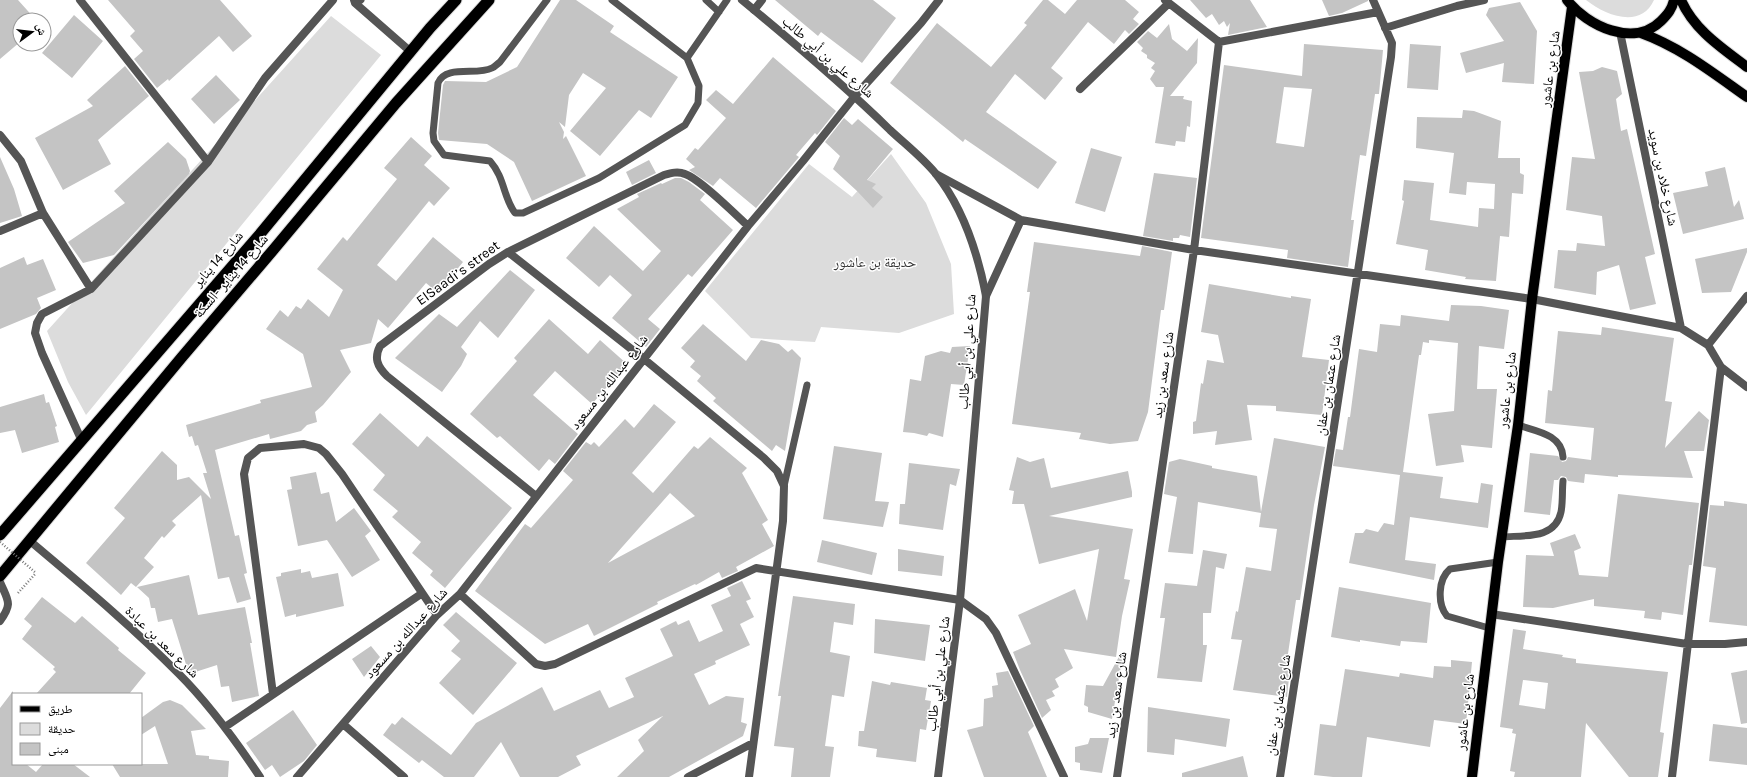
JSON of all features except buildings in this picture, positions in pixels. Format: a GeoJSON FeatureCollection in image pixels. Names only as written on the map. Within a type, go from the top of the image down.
{"type":"FeatureCollection","features":[{"type":"Feature","properties":{"kind":"highway","name":"شارع 14 يناير"},"geometry":{"type":"LineString","coordinates":[[0,535],[81,439],[260,234],[430,28],[456,0]]}},
{"type":"Feature","properties":{"kind":"highway","name":"شارع 14 يناير -السكة"},"geometry":{"type":"LineString","coordinates":[[0,576],[182,356],[396,103],[489,0]]}},
{"type":"Feature","properties":{"kind":"main road"},"geometry":{"type":"LineString","coordinates":[[1570,4],[1587,20],[1602,28],[1620,32],[1641,32],[1655,28],[1672,9],[1674,0]]}},
{"type":"Feature","properties":{"kind":"main road"},"geometry":{"type":"LineString","coordinates":[[1681,0],[1702,31],[1714,43],[1747,67]]}},
{"type":"Feature","properties":{"kind":"main road","name":"شارع بن عاشور"},"geometry":{"type":"LineString","coordinates":[[1472,777],[1489,628],[1518,424],[1532,299],[1570,4]]}},
{"type":"Feature","properties":{"kind":"main road"},"geometry":{"type":"LineString","coordinates":[[1641,32],[1657,38],[1686,54],[1747,97]]}},
{"type":"Feature","properties":{"kind":"street"},"geometry":{"type":"LineString","coordinates":[[80,0],[208,162]]}},
{"type":"Feature","properties":{"kind":"street"},"geometry":{"type":"LineString","coordinates":[[81,439],[42,353],[35,333],[37,323],[42,314],[91,289],[208,162],[265,78],[333,0]]}},
{"type":"Feature","properties":{"kind":"street","name":"شارع علي بن أبي طالب"},"geometry":{"type":"LineString","coordinates":[[742,0],[855,96],[936,174],[957,208],[972,243],[981,274],[986,296],[960,600],[938,777]]}},
{"type":"Feature","properties":{"kind":"street"},"geometry":{"type":"LineString","coordinates":[[754,10],[762,0]]}},
{"type":"Feature","properties":{"kind":"street","name":"شارع عبدالله بن مسعود"},"geometry":{"type":"LineString","coordinates":[[297,777],[437,615],[460,594],[748,226],[855,96],[939,0]]}},
{"type":"Feature","properties":{"kind":"street","name":"شارع عثمان بن عفان"},"geometry":{"type":"LineString","coordinates":[[1280,777],[1359,274],[1391,57],[1392,43],[1373,0]]}},
{"type":"Feature","properties":{"kind":"street"},"geometry":{"type":"LineString","coordinates":[[1385,28],[1458,6],[1484,0]]}},
{"type":"Feature","properties":{"kind":"street"},"geometry":{"type":"LineString","coordinates":[[357,1],[411,52]]}},
{"type":"Feature","properties":{"kind":"street"},"geometry":{"type":"LineString","coordinates":[[1080,89],[1167,1],[1218,42],[1378,12]]}},
{"type":"Feature","properties":{"kind":"street","name":"شارع خلاد بن سويد"},"geometry":{"type":"LineString","coordinates":[[1620,32],[1681,328]]}},
{"type":"Feature","properties":{"kind":"street","name":"شارع سعد بن زيد"},"geometry":{"type":"LineString","coordinates":[[1117,777],[1194,250],[1218,42]]}},
{"type":"Feature","properties":{"kind":"street"},"geometry":{"type":"LineString","coordinates":[[0,135],[21,161],[43,213],[91,289]]}},
{"type":"Feature","properties":{"kind":"street","name":"ElSaadi’s street"},"geometry":{"type":"LineString","coordinates":[[536,496],[387,376],[376,361],[376,354],[380,346],[489,264],[508,252],[664,175],[673,172],[681,172],[693,178],[748,226]]}},
{"type":"Feature","properties":{"kind":"street"},"geometry":{"type":"LineString","coordinates":[[936,174],[1021,220],[1194,250],[1532,299],[1681,328],[1708,345],[1721,368],[1747,387]]}},
{"type":"Feature","properties":{"kind":"street"},"geometry":{"type":"LineString","coordinates":[[0,231],[43,213]]}},
{"type":"Feature","properties":{"kind":"street"},"geometry":{"type":"LineString","coordinates":[[986,296],[1021,220]]}},
{"type":"Feature","properties":{"kind":"street"},"geometry":{"type":"LineString","coordinates":[[508,252],[644,359],[778,471],[784,486],[783,521],[775,571],[749,777]]}},
{"type":"Feature","properties":{"kind":"street"},"geometry":{"type":"LineString","coordinates":[[1708,345],[1747,296]]}},
{"type":"Feature","properties":{"kind":"street"},"geometry":{"type":"LineString","coordinates":[[1672,777],[1721,368]]}},
{"type":"Feature","properties":{"kind":"street"},"geometry":{"type":"LineString","coordinates":[[273,694],[244,474],[248,458],[260,448],[304,444],[319,448],[326,454],[342,474],[421,594],[437,615]]}},
{"type":"Feature","properties":{"kind":"street","name":"شارع سعد بن عبادة"},"geometry":{"type":"LineString","coordinates":[[30,541],[126,623],[180,675],[224,727],[260,777]]}},
{"type":"Feature","properties":{"kind":"street"},"geometry":{"type":"LineString","coordinates":[[460,594],[536,664],[545,666],[555,664],[749,570],[756,568],[960,600],[986,619],[996,633],[1064,777]]}},
{"type":"Feature","properties":{"kind":"street"},"geometry":{"type":"LineString","coordinates":[[0,582],[9,604],[8,610],[0,621]]}},
{"type":"Feature","properties":{"kind":"street"},"geometry":{"type":"LineString","coordinates":[[224,727],[421,594]]}},
{"type":"Feature","properties":{"kind":"street"},"geometry":{"type":"LineString","coordinates":[[1491,614],[1687,644],[1725,644],[1747,642]]}},
{"type":"Feature","properties":{"kind":"street"},"geometry":{"type":"LineString","coordinates":[[342,724],[404,777]]}},
{"type":"Feature","properties":{"kind":"street"},"geometry":{"type":"LineString","coordinates":[[688,777],[753,743]]}},
{"type":"Feature","properties":{"kind":"lane"},"geometry":{"type":"LineString","coordinates":[[547,0],[500,62],[491,69],[447,74],[440,78],[438,83],[433,133],[434,141],[444,155],[490,161],[497,169],[510,207],[515,213],[523,213],[599,178],[685,125],[698,103],[699,86],[687,58],[612,0]]}},
{"type":"Feature","properties":{"kind":"lane"},"geometry":{"type":"LineString","coordinates":[[706,0],[719,12]]}},
{"type":"Feature","properties":{"kind":"lane"},"geometry":{"type":"LineString","coordinates":[[687,58],[727,0]]}},
{"type":"Feature","properties":{"kind":"lane"},"geometry":{"type":"LineString","coordinates":[[784,486],[807,385]]}},
{"type":"Feature","properties":{"kind":"lane"},"geometry":{"type":"LineString","coordinates":[[1518,424],[1555,439],[1562,446],[1563,457]]}},
{"type":"Feature","properties":{"kind":"lane"},"geometry":{"type":"LineString","coordinates":[[1501,537],[1545,533],[1556,524],[1561,512],[1563,480]]}},
{"type":"Feature","properties":{"kind":"lane"},"geometry":{"type":"LineString","coordinates":[[1489,628],[1447,616],[1440,606],[1442,580],[1444,574],[1450,569],[1498,562]]}},
{"type":"Feature","properties":{"kind":"path"},"geometry":{"type":"LineString","coordinates":[[0,542],[36,573],[9,604]]}},
{"type":"Feature","properties":{"kind":"green space"},"geometry":{"type":"Polygon","coordinates":[[[1586,0],[1654,0],[1648,9],[1641,14],[1632,17],[1623,17],[1603,11],[1586,0]]]}},
{"type":"Feature","properties":{"kind":"green space"},"geometry":{"type":"Polygon","coordinates":[[[331,16],[381,55],[86,415],[68,382],[47,331],[331,16]]]}},
{"type":"Feature","properties":{"kind":"green space","name":"حديقة بن عاشور"},"geometry":{"type":"Polygon","coordinates":[[[891,154],[926,203],[951,264],[954,314],[899,333],[821,327],[815,342],[751,338],[705,291],[809,164],[852,197],[891,154]]]}}]}
